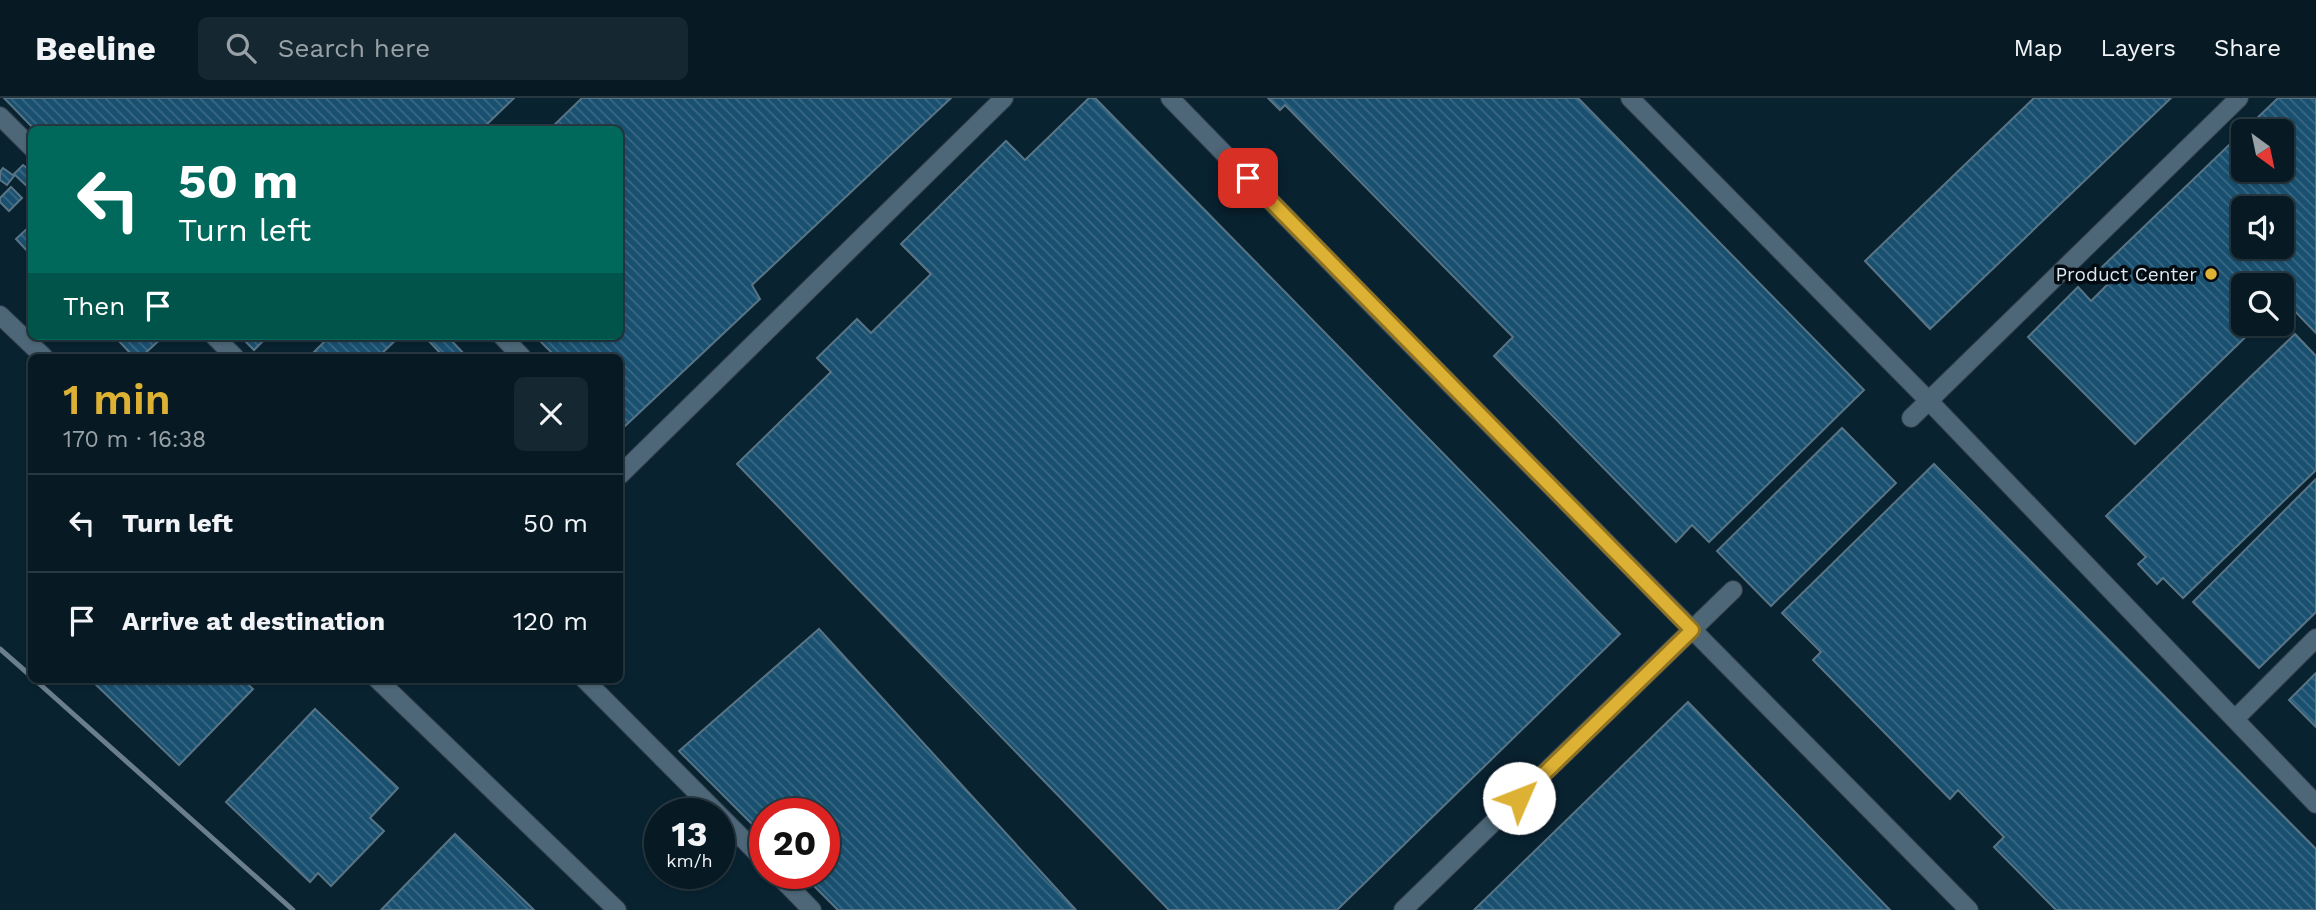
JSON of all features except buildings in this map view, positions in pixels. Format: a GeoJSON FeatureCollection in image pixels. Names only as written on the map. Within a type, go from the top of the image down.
{"type":"FeatureCollection","features":[{"type":"Feature","properties":{"kind":"street"},"geometry":{"type":"LineString","coordinates":[[623,466],[1004,98]]}},
{"type":"Feature","properties":{"kind":"street"},"geometry":{"type":"LineString","coordinates":[[1170,98],[1969,910]]}},
{"type":"Feature","properties":{"kind":"street"},"geometry":{"type":"LineString","coordinates":[[1630,98],[1928,400],[2316,804]]}},
{"type":"Feature","properties":{"kind":"street"},"geometry":{"type":"LineString","coordinates":[[1911,418],[2239,98]]}},
{"type":"Feature","properties":{"kind":"street"},"geometry":{"type":"LineString","coordinates":[[0,116],[28,144]]}},
{"type":"Feature","properties":{"kind":"street"},"geometry":{"type":"LineString","coordinates":[[0,315],[41,354]]}},
{"type":"Feature","properties":{"kind":"street"},"geometry":{"type":"LineString","coordinates":[[218,340],[232,354]]}},
{"type":"Feature","properties":{"kind":"street"},"geometry":{"type":"LineString","coordinates":[[506,340],[519,354]]}},
{"type":"Feature","properties":{"kind":"street"},"geometry":{"type":"LineString","coordinates":[[1403,910],[1733,590]]}},
{"type":"Feature","properties":{"kind":"street"},"geometry":{"type":"LineString","coordinates":[[2235,719],[2316,638]]}},
{"type":"Feature","properties":{"kind":"street"},"geometry":{"type":"LineString","coordinates":[[381,683],[617,910]]}},
{"type":"Feature","properties":{"kind":"street"},"geometry":{"type":"LineString","coordinates":[[588,683],[749,845]]}},
{"type":"Feature","properties":{"kind":"street"},"geometry":{"type":"LineString","coordinates":[[791,889],[811,910]]}},
{"type":"Feature","properties":{"kind":"railway"},"geometry":{"type":"LineString","coordinates":[[0,649],[28,674]]}},
{"type":"Feature","properties":{"kind":"railway"},"geometry":{"type":"LineString","coordinates":[[38,683],[293,910]]}},
{"type":"Feature","properties":{"kind":"place","name":"Product Center"},"geometry":{"type":"Point","coordinates":[2211,274]}},
{"type":"Feature","properties":{"kind":"route"},"geometry":{"type":"LineString","coordinates":[[1248,178],[1692,630],[1519,798]]}}]}
